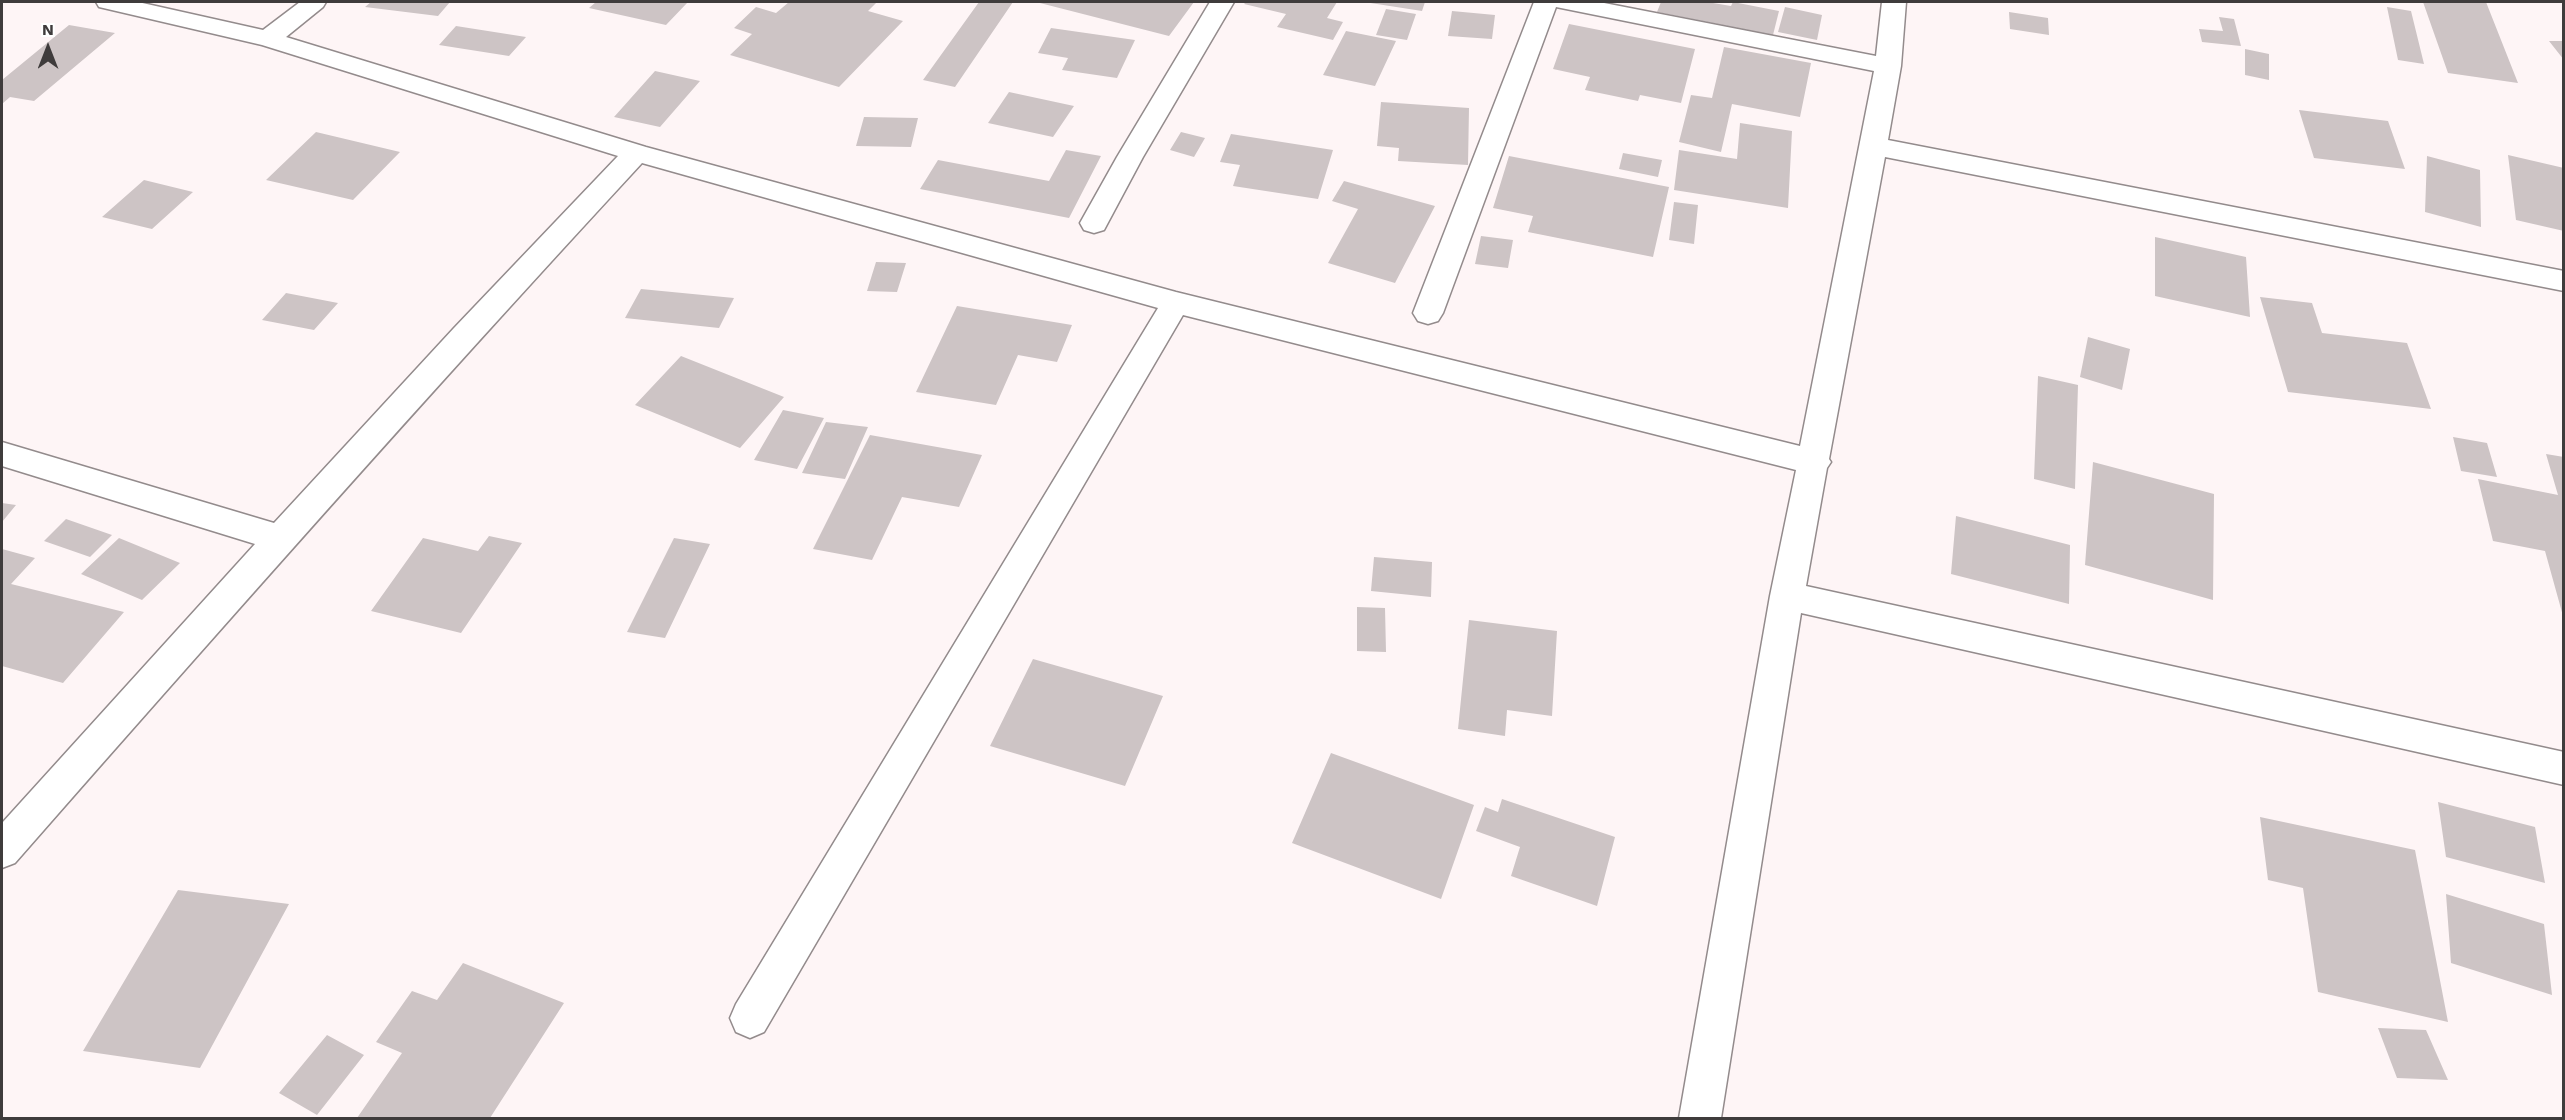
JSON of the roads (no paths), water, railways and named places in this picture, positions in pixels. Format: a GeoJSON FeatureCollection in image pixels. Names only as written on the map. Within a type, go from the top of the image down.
{"type":"FeatureCollection","features":[{"type":"Feature","properties":{"kind":"street"},"geometry":{"type":"LineString","coordinates":[[108,2],[268,39],[637,153],[1176,303],[1815,462]]}},
{"type":"Feature","properties":{"kind":"street"},"geometry":{"type":"LineString","coordinates":[[268,39],[314,2]]}},
{"type":"Feature","properties":{"kind":"street"},"geometry":{"type":"LineString","coordinates":[[1094,223],[1130,157],[1222,2]]}},
{"type":"Feature","properties":{"kind":"street"},"geometry":{"type":"LineString","coordinates":[[1428,313],[1546,2]]}},
{"type":"Feature","properties":{"kind":"street"},"geometry":{"type":"LineString","coordinates":[[1564,2],[1888,66]]}},
{"type":"Feature","properties":{"kind":"street"},"geometry":{"type":"LineString","coordinates":[[1700,1119],[1787,596],[1815,462],[1888,66],[1894,2]]}},
{"type":"Feature","properties":{"kind":"street"},"geometry":{"type":"LineString","coordinates":[[1874,146],[2564,281]]}},
{"type":"Feature","properties":{"kind":"street"},"geometry":{"type":"LineString","coordinates":[[2,850],[280,538],[464,336],[637,153]]}},
{"type":"Feature","properties":{"kind":"street"},"geometry":{"type":"LineString","coordinates":[[750,1018],[1176,303]]}},
{"type":"Feature","properties":{"kind":"street"},"geometry":{"type":"LineString","coordinates":[[2,454],[280,538]]}},
{"type":"Feature","properties":{"kind":"street"},"geometry":{"type":"LineString","coordinates":[[1787,596],[2564,769]]}}]}
